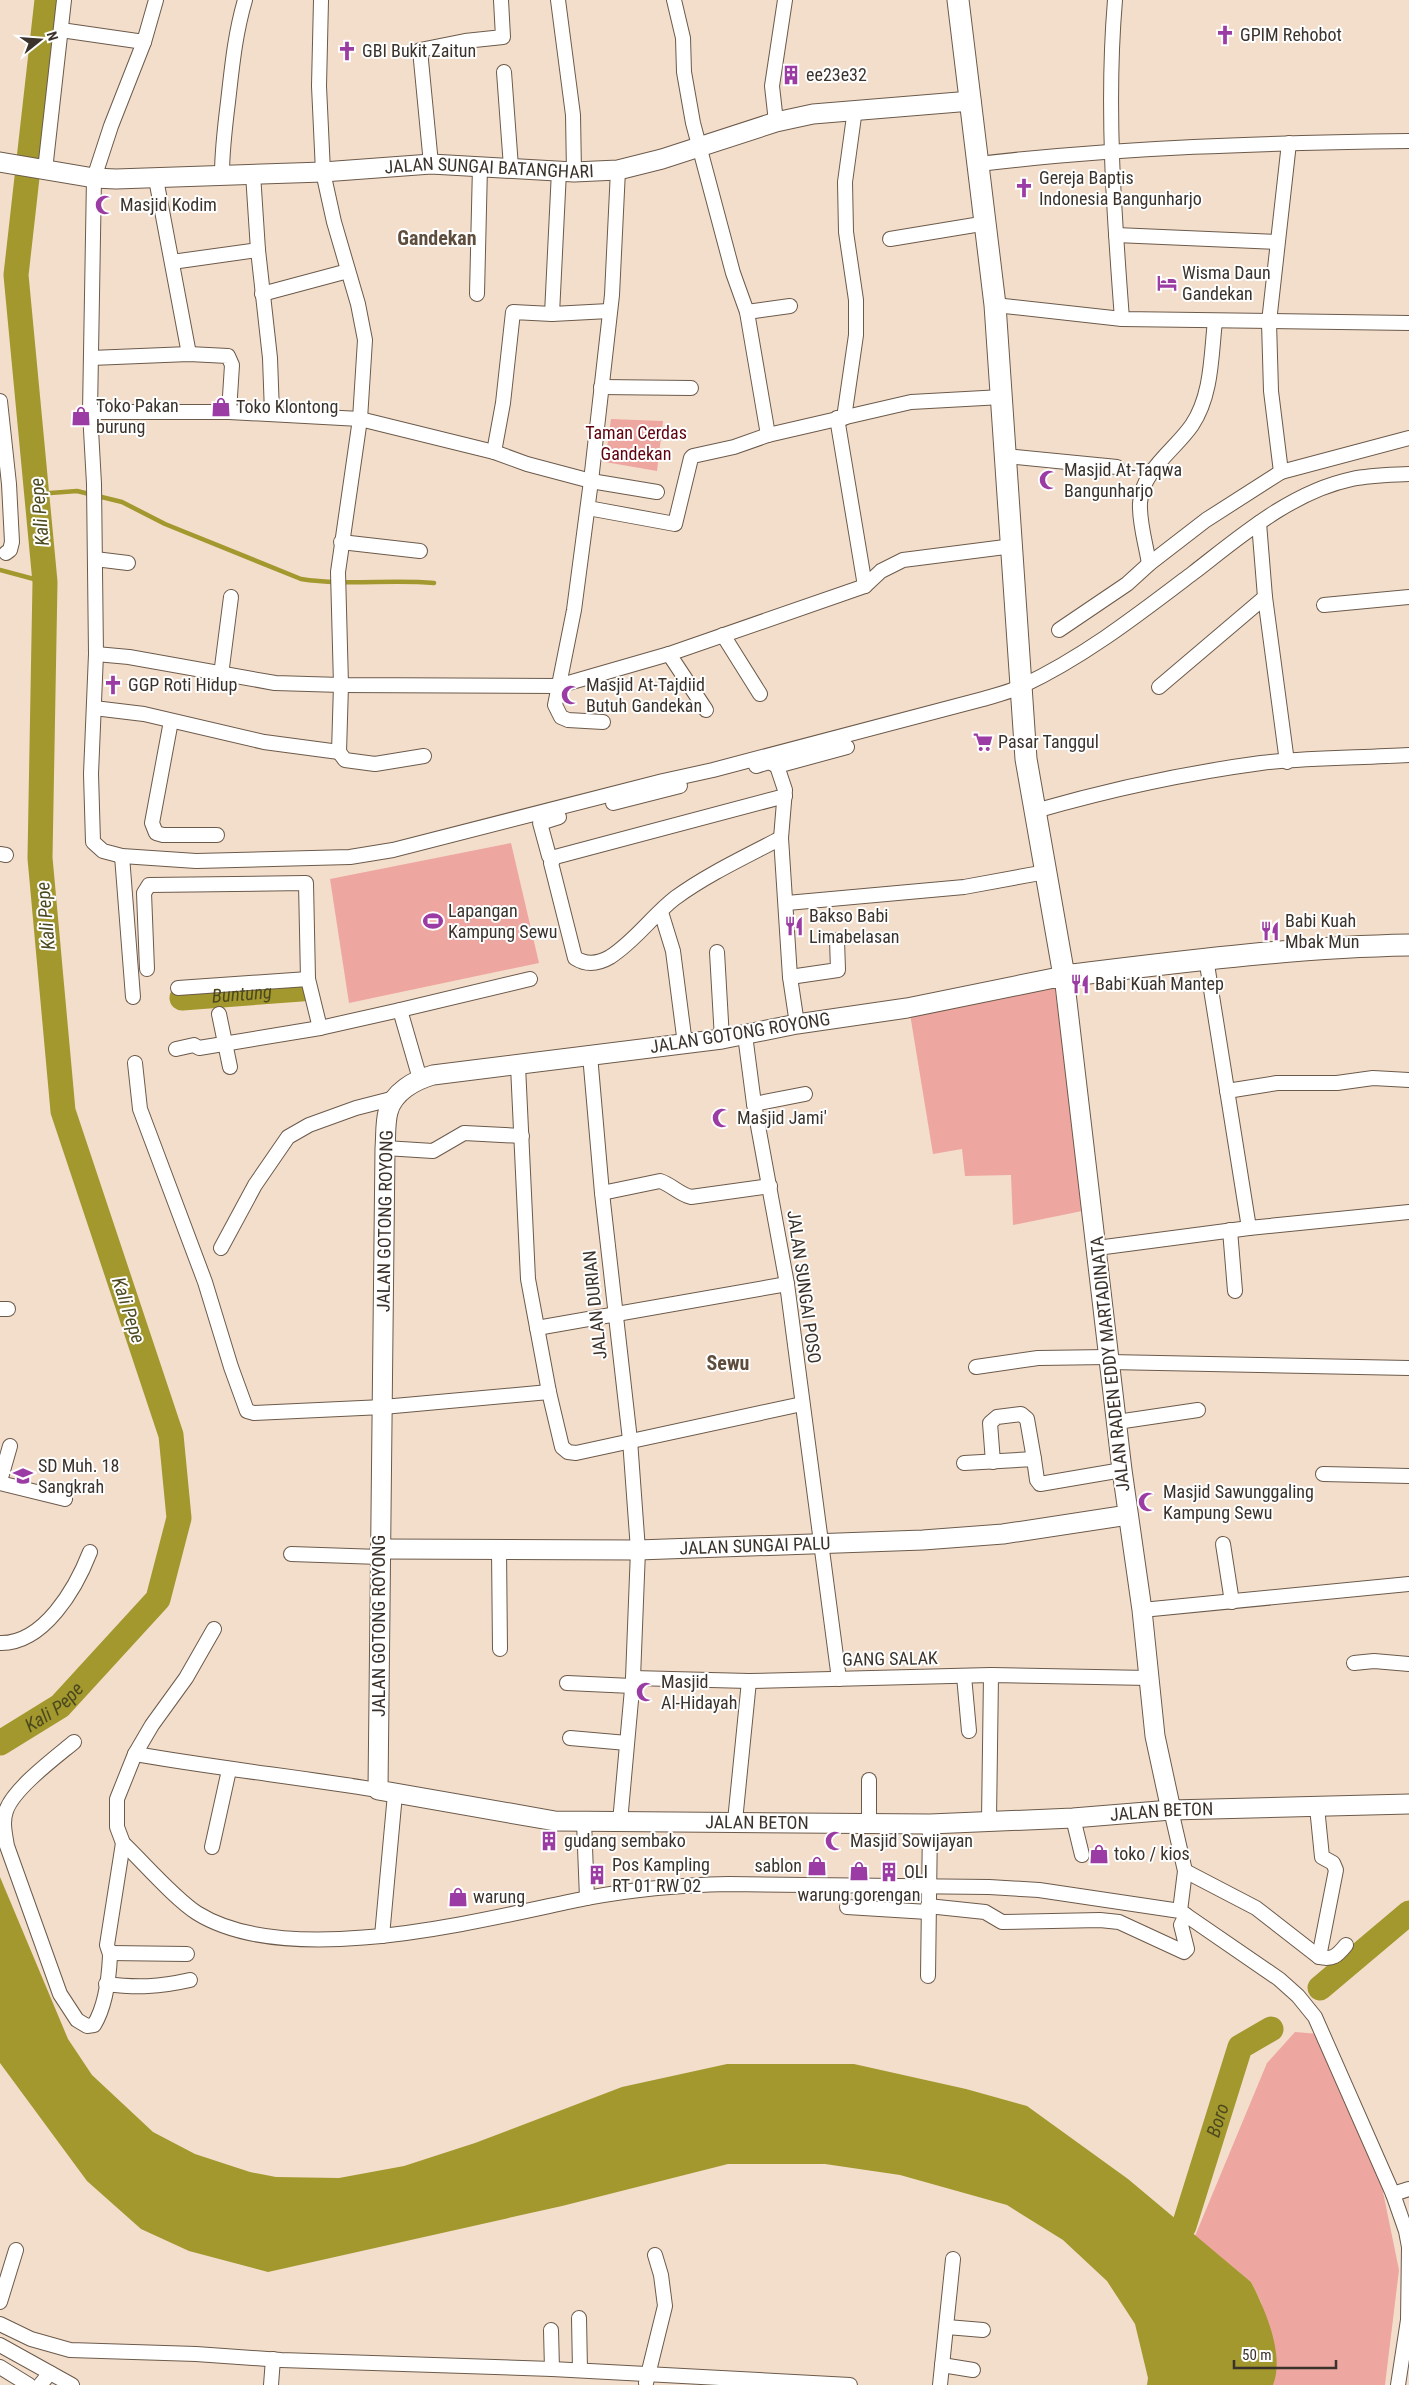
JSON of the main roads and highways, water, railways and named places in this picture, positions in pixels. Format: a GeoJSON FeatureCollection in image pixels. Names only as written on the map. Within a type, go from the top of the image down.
{"type":"FeatureCollection","features":[{"type":"Feature","properties":{"kind":"main road"},"geometry":{"type":"LineString","coordinates":[[958,0],[995,305],[1013,546],[1020,687],[1026,759],[1064,976],[1206,958],[1367,945],[1409,945]]}},
{"type":"Feature","properties":{"kind":"main road","name":"JALAN SUNGAI BATANGHARI"},"geometry":{"type":"LineString","coordinates":[[2,162],[94,178],[156,179],[222,174],[323,172],[431,164],[567,171],[618,170],[662,159],[776,122],[813,114],[855,109],[971,101]]}},
{"type":"Feature","properties":{"kind":"main road","name":"JALAN GOTONG ROYONG"},"geometry":{"type":"LineString","coordinates":[[387,1792],[380,1553],[385,1148],[388,1111],[395,1098],[420,1079],[433,1075],[518,1066],[722,1039],[797,1024],[907,1008],[1064,976]]}},
{"type":"Feature","properties":{"kind":"main road","name":"JALAN RADEN EDDY MARTADINATA"},"geometry":{"type":"LineString","coordinates":[[1064,976],[1122,1470],[1142,1610],[1155,1736],[1171,1810]]}},
{"type":"Feature","properties":{"kind":"main road","name":"JALAN SUNGAI PALU"},"geometry":{"type":"LineString","coordinates":[[380,1553],[499,1550],[638,1550],[823,1545],[1003,1534],[1128,1515]]}},
{"type":"Feature","properties":{"kind":"main road","name":"JALAN BETON"},"geometry":{"type":"LineString","coordinates":[[387,1792],[555,1821],[584,1822],[735,1821],[930,1824],[989,1820],[1073,1818],[1171,1810],[1409,1804]]}},
{"type":"Feature","properties":{"kind":"waterway","name":"Kali Pepe"},"geometry":{"type":"LineString","coordinates":[[0,1743],[60,1706],[158,1599],[179,1518],[171,1435],[63,1111],[40,858],[45,582],[16,275],[47,0]]}},
{"type":"Feature","properties":{"kind":"waterway"},"geometry":{"type":"LineString","coordinates":[[37,494],[77,491],[122,502],[165,524],[301,579],[334,582],[434,583]]}},
{"type":"Feature","properties":{"kind":"waterway"},"geometry":{"type":"LineString","coordinates":[[0,570],[45,582]]}},
{"type":"Feature","properties":{"kind":"waterway","name":"Buntung"},"geometry":{"type":"LineString","coordinates":[[182,998],[301,989]]}},
{"type":"Feature","properties":{"kind":"waterway","name":"Boro"},"geometry":{"type":"LineString","coordinates":[[1320,1988],[1409,1913]]}},
{"type":"Feature","properties":{"kind":"waterway","name":"Boro"},"geometry":{"type":"LineString","coordinates":[[1184,2226],[1240,2047],[1271,2029]]}},
{"type":"Feature","properties":{"kind":"place","name":"GPIM Rehobot"},"geometry":{"type":"Point","coordinates":[1225,35]}},
{"type":"Feature","properties":{"kind":"place","name":"GBI Bukit Zaitun"},"geometry":{"type":"Point","coordinates":[347,51]}},
{"type":"Feature","properties":{"kind":"place","name":"ee23e32"},"geometry":{"type":"Point","coordinates":[791,75]}},
{"type":"Feature","properties":{"kind":"place","name":"Gereja Baptis Indonesia Bangunharjo"},"geometry":{"type":"Point","coordinates":[1024,188]}},
{"type":"Feature","properties":{"kind":"place","name":"Masjid Kodim"},"geometry":{"type":"Point","coordinates":[105,205]}},
{"type":"Feature","properties":{"kind":"place","name":"Wisma Daun Gandekan"},"geometry":{"type":"Point","coordinates":[1167,283]}},
{"type":"Feature","properties":{"kind":"place","name":"Toko Klontong"},"geometry":{"type":"Point","coordinates":[221,407]}},
{"type":"Feature","properties":{"kind":"place","name":"Toko Pakan burung"},"geometry":{"type":"Point","coordinates":[81,416]}},
{"type":"Feature","properties":{"kind":"place","name":"Masjid At-Taqwa Bangunharjo"},"geometry":{"type":"Point","coordinates":[1049,480]}},
{"type":"Feature","properties":{"kind":"place","name":"GGP Roti Hidup"},"geometry":{"type":"Point","coordinates":[113,685]}},
{"type":"Feature","properties":{"kind":"place","name":"Masjid At-Tajdiid Butuh Gandekan"},"geometry":{"type":"Point","coordinates":[571,695]}},
{"type":"Feature","properties":{"kind":"place","name":"Pasar Tanggul"},"geometry":{"type":"Point","coordinates":[983,742]}},
{"type":"Feature","properties":{"kind":"place","name":"Lapangan Kampung Sewu"},"geometry":{"type":"Point","coordinates":[433,921]}},
{"type":"Feature","properties":{"kind":"place","name":"Bakso Babi Limabelasan"},"geometry":{"type":"Point","coordinates":[794,926]}},
{"type":"Feature","properties":{"kind":"place","name":"Babi Kuah Mbak Mun"},"geometry":{"type":"Point","coordinates":[1270,931]}},
{"type":"Feature","properties":{"kind":"place","name":"Babi Kuah Mantep"},"geometry":{"type":"Point","coordinates":[1080,984]}},
{"type":"Feature","properties":{"kind":"place","name":"Masjid Jami'"},"geometry":{"type":"Point","coordinates":[722,1118]}},
{"type":"Feature","properties":{"kind":"place","name":"SD Muh. 18 Sangkrah"},"geometry":{"type":"Point","coordinates":[23,1476]}},
{"type":"Feature","properties":{"kind":"place","name":"Masjid Sawunggaling Kampung Sewu"},"geometry":{"type":"Point","coordinates":[1148,1502]}},
{"type":"Feature","properties":{"kind":"place","name":"Masjid Al-Hidayah"},"geometry":{"type":"Point","coordinates":[646,1692]}},
{"type":"Feature","properties":{"kind":"place","name":"gudang sembako"},"geometry":{"type":"Point","coordinates":[549,1841]}},
{"type":"Feature","properties":{"kind":"place","name":"Masjid Sowijayan"},"geometry":{"type":"Point","coordinates":[835,1841]}},
{"type":"Feature","properties":{"kind":"place","name":"toko / kios"},"geometry":{"type":"Point","coordinates":[1099,1854]}},
{"type":"Feature","properties":{"kind":"place","name":"sablon"},"geometry":{"type":"Point","coordinates":[817,1866]}},
{"type":"Feature","properties":{"kind":"place","name":"warung gorengan"},"geometry":{"type":"Point","coordinates":[859,1871]}},
{"type":"Feature","properties":{"kind":"place","name":"OLI"},"geometry":{"type":"Point","coordinates":[889,1872]}},
{"type":"Feature","properties":{"kind":"place","name":"Pos Kampling RT 01 RW 02"},"geometry":{"type":"Point","coordinates":[597,1875]}},
{"type":"Feature","properties":{"kind":"place","name":"warung"},"geometry":{"type":"Point","coordinates":[458,1897]}},
{"type":"Feature","properties":{"kind":"district","name":"Gandekan"},"geometry":{"type":"Point","coordinates":[437,238]}},
{"type":"Feature","properties":{"kind":"district","name":"Sewu"},"geometry":{"type":"Point","coordinates":[728,1363]}},
{"type":"Feature","properties":{"kind":"park label","name":"Taman Cerdas Gandekan"},"geometry":{"type":"Point","coordinates":[636,443]}}]}
